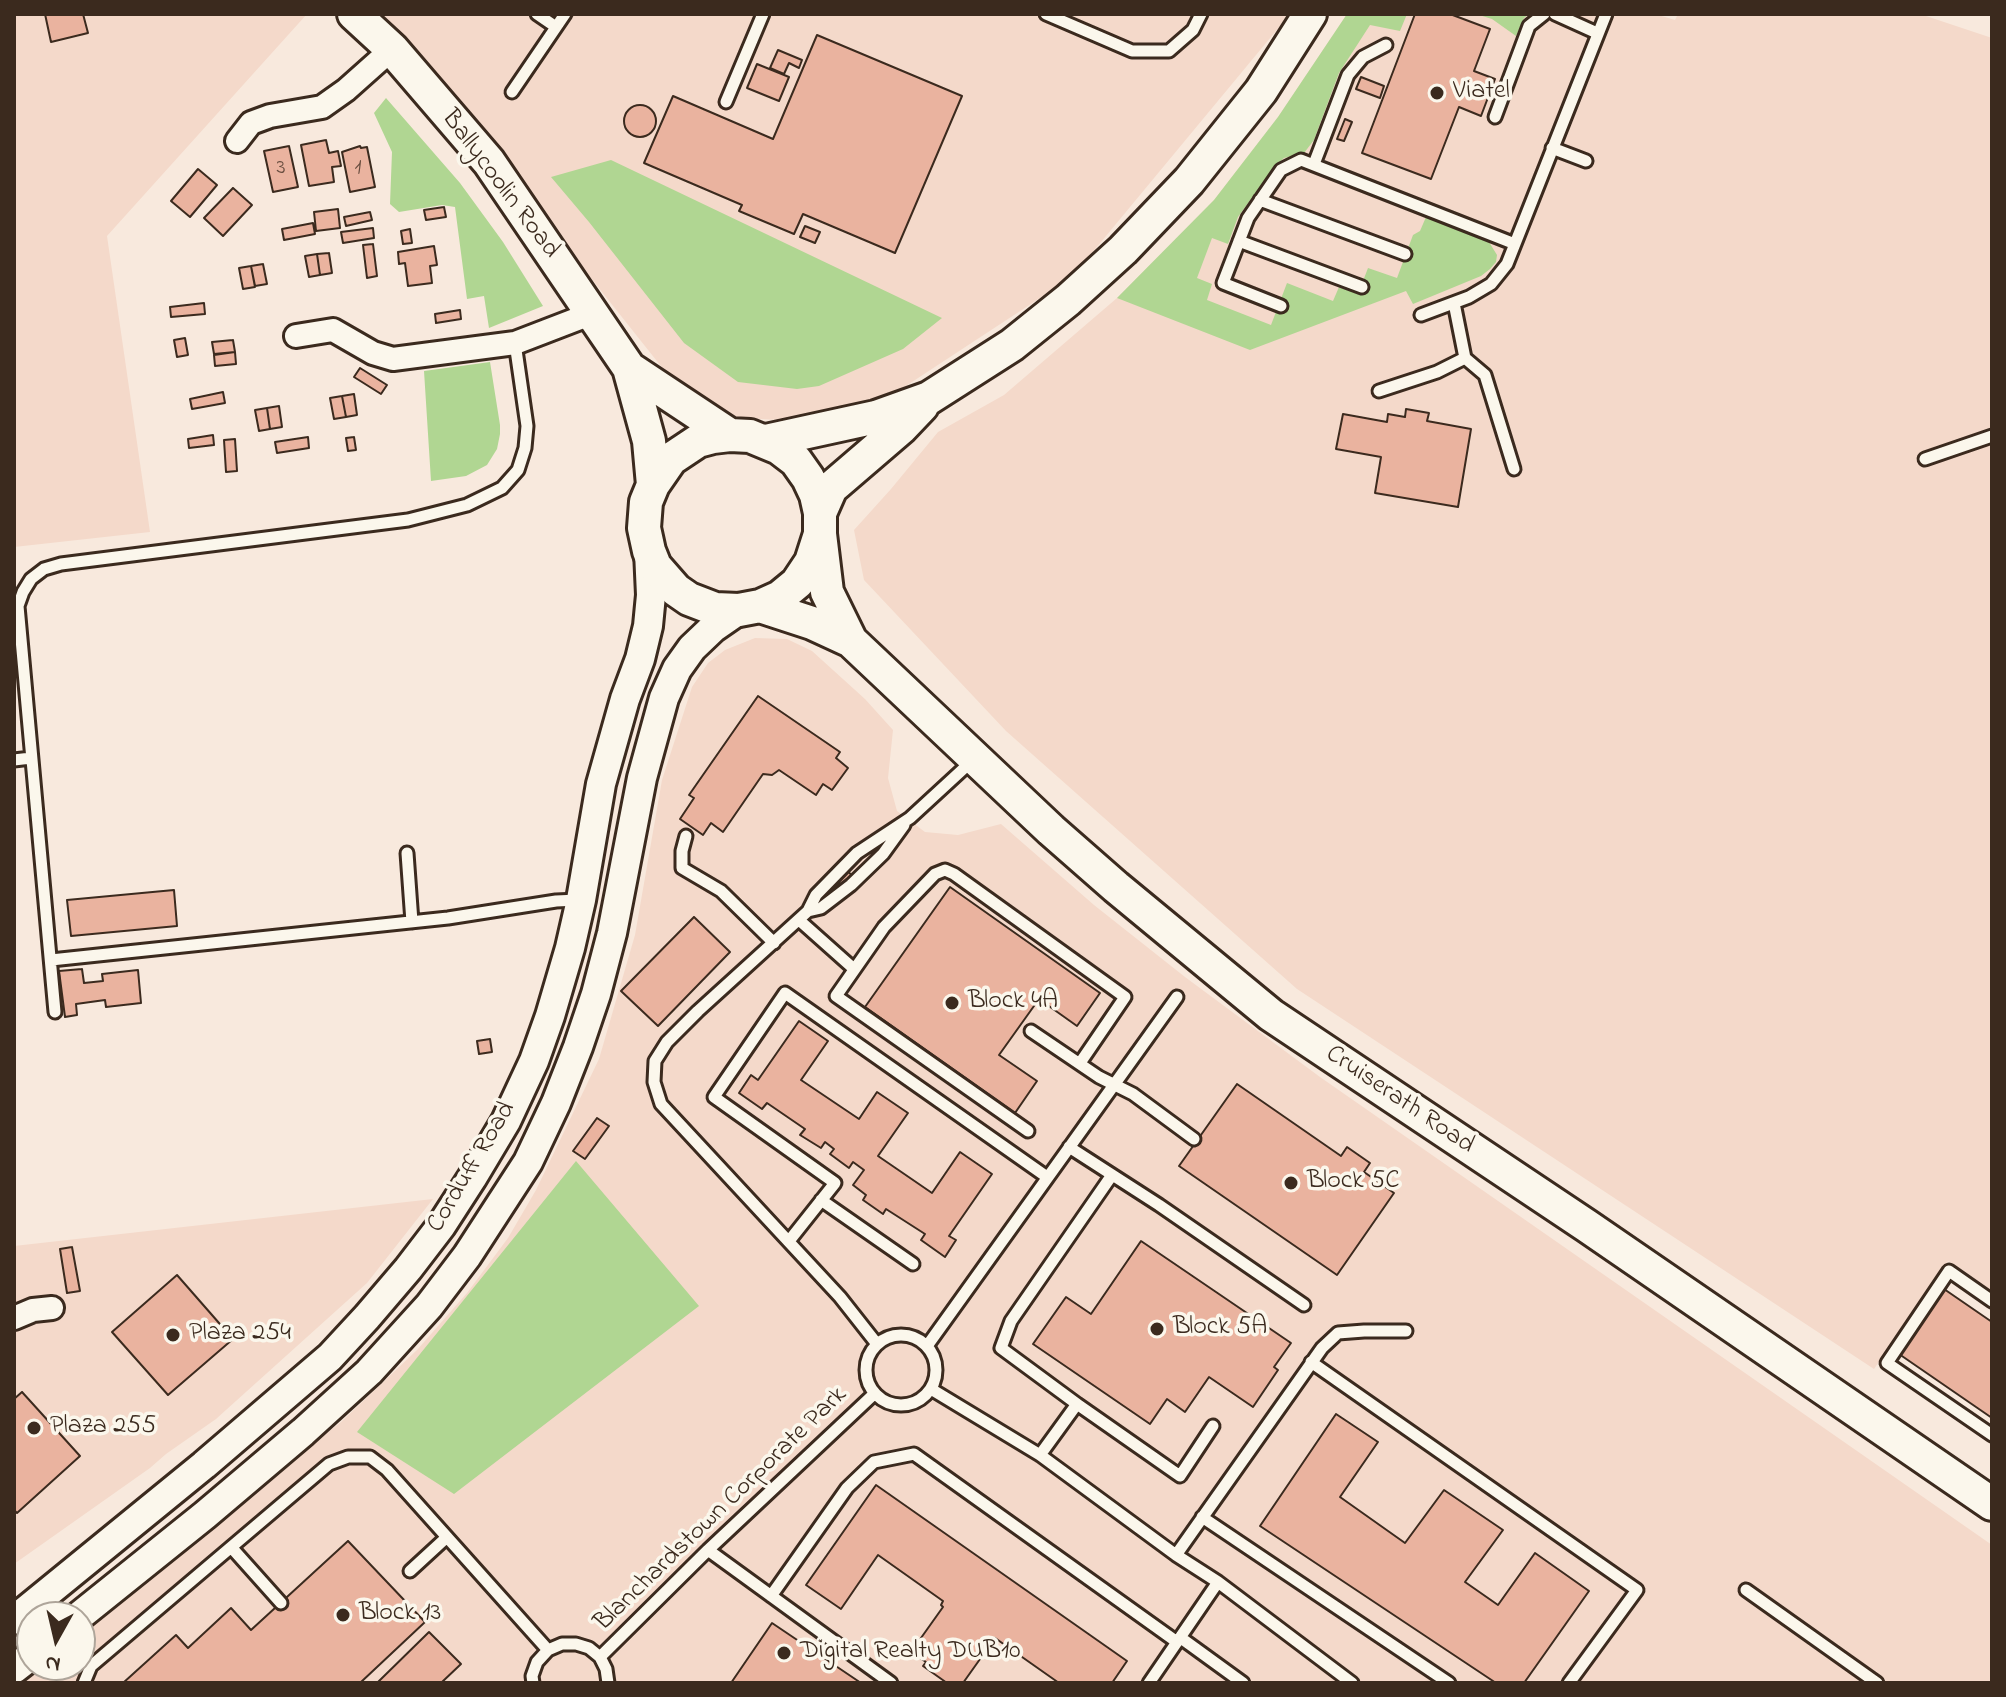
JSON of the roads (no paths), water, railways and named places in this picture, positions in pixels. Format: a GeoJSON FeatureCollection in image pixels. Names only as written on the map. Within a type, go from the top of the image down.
{"type":"FeatureCollection","features":[{"type":"Feature","properties":{"kind":"main road","name":"Ballycoolin Road"},"geometry":{"type":"LineString","coordinates":[[354,14],[392,49],[489,162],[629,368],[649,441],[653,485]]}},
{"type":"Feature","properties":{"kind":"main road"},"geometry":{"type":"LineString","coordinates":[[766,441],[876,417],[929,398],[1012,345],[1123,250],[1189,181],[1261,91],[1310,14]]}},
{"type":"Feature","properties":{"kind":"main road","name":"Ballycoolin Road"},"geometry":{"type":"LineString","coordinates":[[629,368],[730,435]]}},
{"type":"Feature","properties":{"kind":"main road"},"geometry":{"type":"LineString","coordinates":[[820,524],[812,486],[796,461],[766,441],[730,435],[698,441],[671,459],[660,471],[646,502],[644,528],[655,566],[676,590],[689,599],[715,609],[749,608],[780,597],[797,583],[811,562],[831,488],[902,427],[929,398]]}},
{"type":"Feature","properties":{"kind":"main road","name":"Cruiserath Road"},"geometry":{"type":"LineString","coordinates":[[820,524],[827,592],[851,641]]}},
{"type":"Feature","properties":{"kind":"main road","name":"Cruiserath Road"},"geometry":{"type":"LineString","coordinates":[[749,608],[812,623],[851,641],[974,759],[1116,887],[1271,1015],[1587,1226],[1992,1504]]}},
{"type":"Feature","properties":{"kind":"street"},"geometry":{"type":"LineString","coordinates":[[237,141],[251,123],[270,116],[322,107],[392,49]]}},
{"type":"Feature","properties":{"kind":"street"},"geometry":{"type":"LineString","coordinates":[[296,336],[333,330],[373,353],[393,359],[515,343],[593,313]]}},
{"type":"Feature","properties":{"kind":"street","name":"Corduff Road"},"geometry":{"type":"LineString","coordinates":[[14,1620],[204,1465],[330,1357],[408,1269],[441,1226],[506,1121],[534,1061],[570,948],[601,784],[648,626],[651,595],[649,551]]}},
{"type":"Feature","properties":{"kind":"street","name":"Corduff Road"},"geometry":{"type":"LineString","coordinates":[[96,1602],[303,1432],[369,1372],[429,1306],[481,1235],[528,1162],[551,1115],[596,994],[642,778],[664,698],[677,669],[692,648],[713,628],[749,608]]}},
{"type":"Feature","properties":{"kind":"street"},"geometry":{"type":"LineString","coordinates":[[14,1318],[33,1310],[52,1308]]}},
{"type":"Feature","properties":{"kind":"lane"},"geometry":{"type":"LineString","coordinates":[[537,14],[556,27]]}},
{"type":"Feature","properties":{"kind":"lane"},"geometry":{"type":"LineString","coordinates":[[512,92],[565,14]]}},
{"type":"Feature","properties":{"kind":"lane"},"geometry":{"type":"LineString","coordinates":[[726,102],[763,14]]}},
{"type":"Feature","properties":{"kind":"lane"},"geometry":{"type":"LineString","coordinates":[[1046,14],[1132,51],[1169,51],[1193,30],[1201,14]]}},
{"type":"Feature","properties":{"kind":"lane"},"geometry":{"type":"LineString","coordinates":[[1495,117],[1529,26],[1544,14]]}},
{"type":"Feature","properties":{"kind":"lane"},"geometry":{"type":"LineString","coordinates":[[1555,14],[1597,33]]}},
{"type":"Feature","properties":{"kind":"lane"},"geometry":{"type":"LineString","coordinates":[[1421,315],[1469,297],[1491,284],[1507,264],[1606,14]]}},
{"type":"Feature","properties":{"kind":"lane"},"geometry":{"type":"LineString","coordinates":[[1314,164],[1348,75],[1363,57],[1386,45]]}},
{"type":"Feature","properties":{"kind":"lane"},"geometry":{"type":"LineString","coordinates":[[1552,148],[1586,161]]}},
{"type":"Feature","properties":{"kind":"lane"},"geometry":{"type":"LineString","coordinates":[[1281,306],[1223,283],[1248,218],[1281,170],[1301,160],[1515,244]]}},
{"type":"Feature","properties":{"kind":"lane"},"geometry":{"type":"LineString","coordinates":[[1260,200],[1405,254]]}},
{"type":"Feature","properties":{"kind":"lane"},"geometry":{"type":"LineString","coordinates":[[1239,241],[1362,287]]}},
{"type":"Feature","properties":{"kind":"lane"},"geometry":{"type":"LineString","coordinates":[[1454,303],[1465,358],[1485,375],[1514,469]]}},
{"type":"Feature","properties":{"kind":"lane"},"geometry":{"type":"LineString","coordinates":[[55,1012],[16,606],[31,579],[44,569],[61,564],[408,520],[467,505],[502,488],[518,470],[525,448],[527,426],[515,343]]}},
{"type":"Feature","properties":{"kind":"lane"},"geometry":{"type":"LineString","coordinates":[[1379,391],[1437,372],[1465,358]]}},
{"type":"Feature","properties":{"kind":"lane"},"geometry":{"type":"LineString","coordinates":[[1925,459],[1992,436]]}},
{"type":"Feature","properties":{"kind":"lane"},"geometry":{"type":"LineString","coordinates":[[14,760],[31,758]]}},
{"type":"Feature","properties":{"kind":"lane"},"geometry":{"type":"LineString","coordinates":[[877,1344],[840,1297],[661,1104],[654,1082],[655,1061],[667,1042],[698,1011],[808,911],[816,895],[857,853],[910,818],[974,759]]}},
{"type":"Feature","properties":{"kind":"lane"},"geometry":{"type":"LineString","coordinates":[[808,911],[821,908],[851,885],[883,854],[910,818]]}},
{"type":"Feature","properties":{"kind":"lane"},"geometry":{"type":"LineString","coordinates":[[686,836],[682,868],[721,891],[774,943]]}},
{"type":"Feature","properties":{"kind":"lane"},"geometry":{"type":"LineString","coordinates":[[407,853],[412,922]]}},
{"type":"Feature","properties":{"kind":"lane"},"geometry":{"type":"LineString","coordinates":[[1028,1131],[836,996],[884,927],[935,874],[945,870],[954,874],[1125,997],[1080,1063]]}},
{"type":"Feature","properties":{"kind":"lane"},"geometry":{"type":"LineString","coordinates":[[51,960],[448,918],[581,900]]}},
{"type":"Feature","properties":{"kind":"lane"},"geometry":{"type":"LineString","coordinates":[[799,920],[854,969]]}},
{"type":"Feature","properties":{"kind":"lane"},"geometry":{"type":"LineString","coordinates":[[789,1241],[835,1183],[714,1097],[785,993],[1047,1177]]}},
{"type":"Feature","properties":{"kind":"lane"},"geometry":{"type":"LineString","coordinates":[[927,1346],[1177,997]]}},
{"type":"Feature","properties":{"kind":"lane"},"geometry":{"type":"LineString","coordinates":[[1031,1031],[1099,1077],[1133,1094],[1194,1139]]}},
{"type":"Feature","properties":{"kind":"lane"},"geometry":{"type":"LineString","coordinates":[[1069,1147],[1304,1305]]}},
{"type":"Feature","properties":{"kind":"lane"},"geometry":{"type":"LineString","coordinates":[[1112,1175],[1011,1321],[1001,1348],[1180,1476],[1213,1426]]}},
{"type":"Feature","properties":{"kind":"lane"},"geometry":{"type":"LineString","coordinates":[[821,1200],[913,1264]]}},
{"type":"Feature","properties":{"kind":"lane"},"geometry":{"type":"LineString","coordinates":[[1992,1301],[1949,1271],[1887,1363],[1992,1435]]}},
{"type":"Feature","properties":{"kind":"lane"},"geometry":{"type":"LineString","coordinates":[[1176,1555],[1322,1348],[1338,1333],[1406,1331]]}},
{"type":"Feature","properties":{"kind":"lane"},"geometry":{"type":"LineString","coordinates":[[908,1335],[927,1346],[936,1367],[931,1389],[923,1398],[904,1406],[893,1405],[874,1394],[865,1374],[866,1363],[877,1344],[886,1338],[908,1335]]}},
{"type":"Feature","properties":{"kind":"lane"},"geometry":{"type":"LineString","coordinates":[[1311,1362],[1637,1590],[1569,1683]]}},
{"type":"Feature","properties":{"kind":"lane"},"geometry":{"type":"LineString","coordinates":[[931,1389],[1040,1455],[1176,1555],[1218,1582],[1352,1683]]}},
{"type":"Feature","properties":{"kind":"lane","name":"Blanchardstown Corporate Park"},"geometry":{"type":"LineString","coordinates":[[600,1657],[708,1550],[874,1394]]}},
{"type":"Feature","properties":{"kind":"lane"},"geometry":{"type":"LineString","coordinates":[[1040,1455],[1077,1404]]}},
{"type":"Feature","properties":{"kind":"lane"},"geometry":{"type":"LineString","coordinates":[[771,1596],[847,1488],[874,1462],[914,1454],[1243,1683]]}},
{"type":"Feature","properties":{"kind":"lane"},"geometry":{"type":"LineString","coordinates":[[84,1683],[91,1666],[329,1464],[348,1457],[370,1457],[387,1470],[548,1650]]}},
{"type":"Feature","properties":{"kind":"lane"},"geometry":{"type":"LineString","coordinates":[[1202,1517],[1449,1683]]}},
{"type":"Feature","properties":{"kind":"lane"},"geometry":{"type":"LineString","coordinates":[[410,1571],[447,1537]]}},
{"type":"Feature","properties":{"kind":"lane"},"geometry":{"type":"LineString","coordinates":[[231,1547],[281,1603]]}},
{"type":"Feature","properties":{"kind":"lane"},"geometry":{"type":"LineString","coordinates":[[708,1550],[891,1683]]}},
{"type":"Feature","properties":{"kind":"lane"},"geometry":{"type":"LineString","coordinates":[[1149,1683],[1218,1582]]}},
{"type":"Feature","properties":{"kind":"lane"},"geometry":{"type":"LineString","coordinates":[[1746,1590],[1877,1683]]}},
{"type":"Feature","properties":{"kind":"lane"},"geometry":{"type":"LineString","coordinates":[[533,1683],[537,1662],[548,1650],[562,1644],[589,1648],[600,1657],[608,1683]]}},
{"type":"Feature","properties":{"kind":"place","name":"Viatel"},"geometry":{"type":"Point","coordinates":[1437,93]}},
{"type":"Feature","properties":{"kind":"place","name":"Block 4A"},"geometry":{"type":"Point","coordinates":[952,1003]}},
{"type":"Feature","properties":{"kind":"place","name":"Block 5C"},"geometry":{"type":"Point","coordinates":[1291,1183]}},
{"type":"Feature","properties":{"kind":"place","name":"Block 5A"},"geometry":{"type":"Point","coordinates":[1157,1329]}},
{"type":"Feature","properties":{"kind":"place","name":"Plaza 254"},"geometry":{"type":"Point","coordinates":[173,1335]}},
{"type":"Feature","properties":{"kind":"place","name":"Plaza 255"},"geometry":{"type":"Point","coordinates":[34,1428]}},
{"type":"Feature","properties":{"kind":"place","name":"Block 13"},"geometry":{"type":"Point","coordinates":[343,1615]}},
{"type":"Feature","properties":{"kind":"place","name":"Digital Realty DUB10"},"geometry":{"type":"Point","coordinates":[784,1653]}}]}
